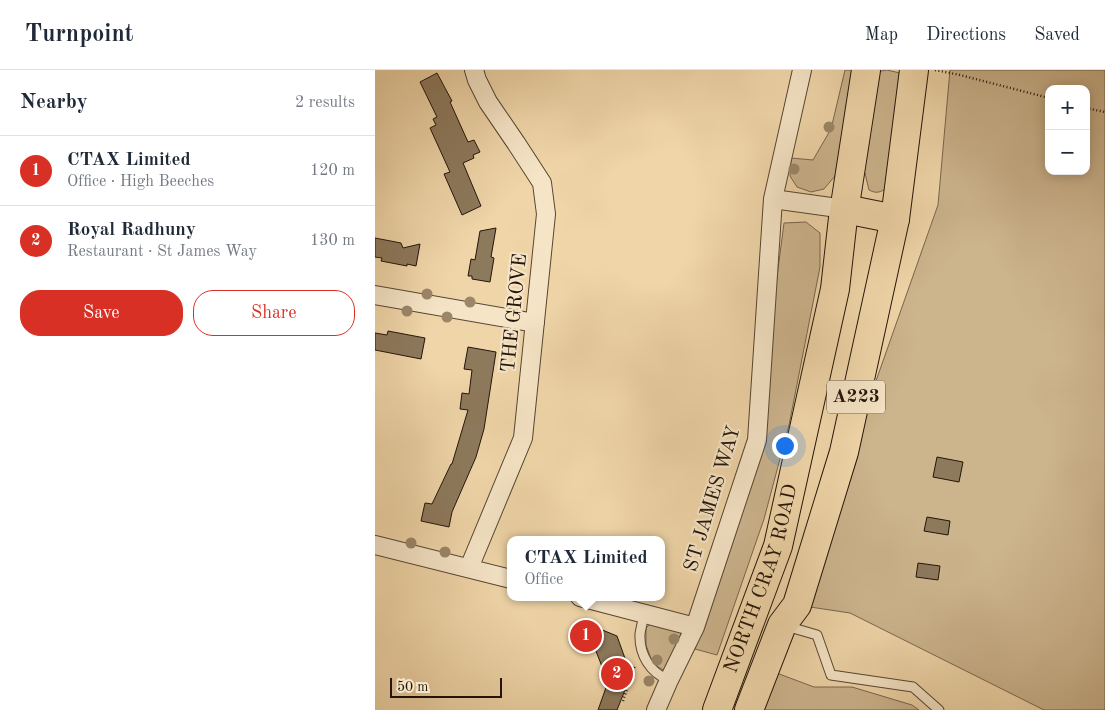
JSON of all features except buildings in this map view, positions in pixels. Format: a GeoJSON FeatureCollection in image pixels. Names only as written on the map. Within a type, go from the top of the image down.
{"type":"FeatureCollection","features":[{"type":"Feature","properties":{"kind":"main road","name":"NORTH CRAY ROAD"},"geometry":{"type":"LineString","coordinates":[[717,710],[778,546],[835,289],[866,70]]}},
{"type":"Feature","properties":{"kind":"main road","name":"NORTH CRAY ROAD"},"geometry":{"type":"LineString","coordinates":[[749,710],[782,625],[797,605],[844,452],[895,219],[914,70]]}},
{"type":"Feature","properties":{"kind":"main road"},"geometry":{"type":"LineString","coordinates":[[845,210],[895,219]]}},
{"type":"Feature","properties":{"kind":"street","name":"THE GROVE"},"geometry":{"type":"LineString","coordinates":[[469,568],[523,438],[546,214],[542,183],[488,102],[474,70]]}},
{"type":"Feature","properties":{"kind":"street","name":"ST JAMES WAY"},"geometry":{"type":"LineString","coordinates":[[656,710],[695,627],[757,440],[773,199],[802,70]]}},
{"type":"Feature","properties":{"kind":"street"},"geometry":{"type":"LineString","coordinates":[[773,199],[845,210]]}},
{"type":"Feature","properties":{"kind":"street"},"geometry":{"type":"LineString","coordinates":[[375,295],[535,323]]}},
{"type":"Feature","properties":{"kind":"street"},"geometry":{"type":"LineString","coordinates":[[375,544],[507,578]]}},
{"type":"Feature","properties":{"kind":"street"},"geometry":{"type":"LineString","coordinates":[[595,601],[695,627]]}},
{"type":"Feature","properties":{"kind":"lane"},"geometry":{"type":"LineString","coordinates":[[644,614],[640,634],[642,650],[647,665],[661,677],[669,680]]}},
{"type":"Feature","properties":{"kind":"lane"},"geometry":{"type":"LineString","coordinates":[[782,625],[817,635],[831,675],[913,687],[939,710]]}},
{"type":"Feature","properties":{"kind":"path"},"geometry":{"type":"LineString","coordinates":[[935,70],[1045,97]]}},
{"type":"Feature","properties":{"kind":"path"},"geometry":{"type":"LineString","coordinates":[[1090,109],[1105,112]]}},
{"type":"Feature","properties":{"kind":"path"},"geometry":{"type":"LineString","coordinates":[[623,701],[635,666],[633,658]]}},
{"type":"Feature","properties":{"kind":"shaded area"},"geometry":{"type":"Polygon","coordinates":[[[845,70],[853,70],[835,176],[824,189],[811,192],[797,187],[790,176],[791,158],[813,160],[831,129],[845,70]]]}},
{"type":"Feature","properties":{"kind":"shaded area"},"geometry":{"type":"Polygon","coordinates":[[[887,70],[900,73],[890,185],[883,191],[875,192],[869,190],[862,161],[876,72],[887,70]]]}},
{"type":"Feature","properties":{"kind":"shaded area"},"geometry":{"type":"Polygon","coordinates":[[[950,70],[1105,70],[1105,710],[1044,710],[850,613],[797,605],[938,205],[950,70]]]}},
{"type":"Feature","properties":{"kind":"shaded area"},"geometry":{"type":"Polygon","coordinates":[[[806,222],[820,233],[820,267],[789,425],[764,519],[717,655],[695,649],[765,444],[774,300],[784,223],[806,222]]]}},
{"type":"Feature","properties":{"kind":"shaded area"},"geometry":{"type":"Polygon","coordinates":[[[651,623],[677,629],[684,638],[665,671],[653,664],[646,645],[646,628],[651,623]]]}},
{"type":"Feature","properties":{"kind":"shaded area"},"geometry":{"type":"Polygon","coordinates":[[[774,672],[814,687],[852,687],[912,705],[919,710],[761,710],[774,672]]]}},
{"type":"Feature","properties":{"kind":"place","name":"CTAX Limited"},"geometry":{"type":"Point","coordinates":[586,636]}},
{"type":"Feature","properties":{"kind":"place","name":"Royal Radhuny"},"geometry":{"type":"Point","coordinates":[617,674]}}]}
